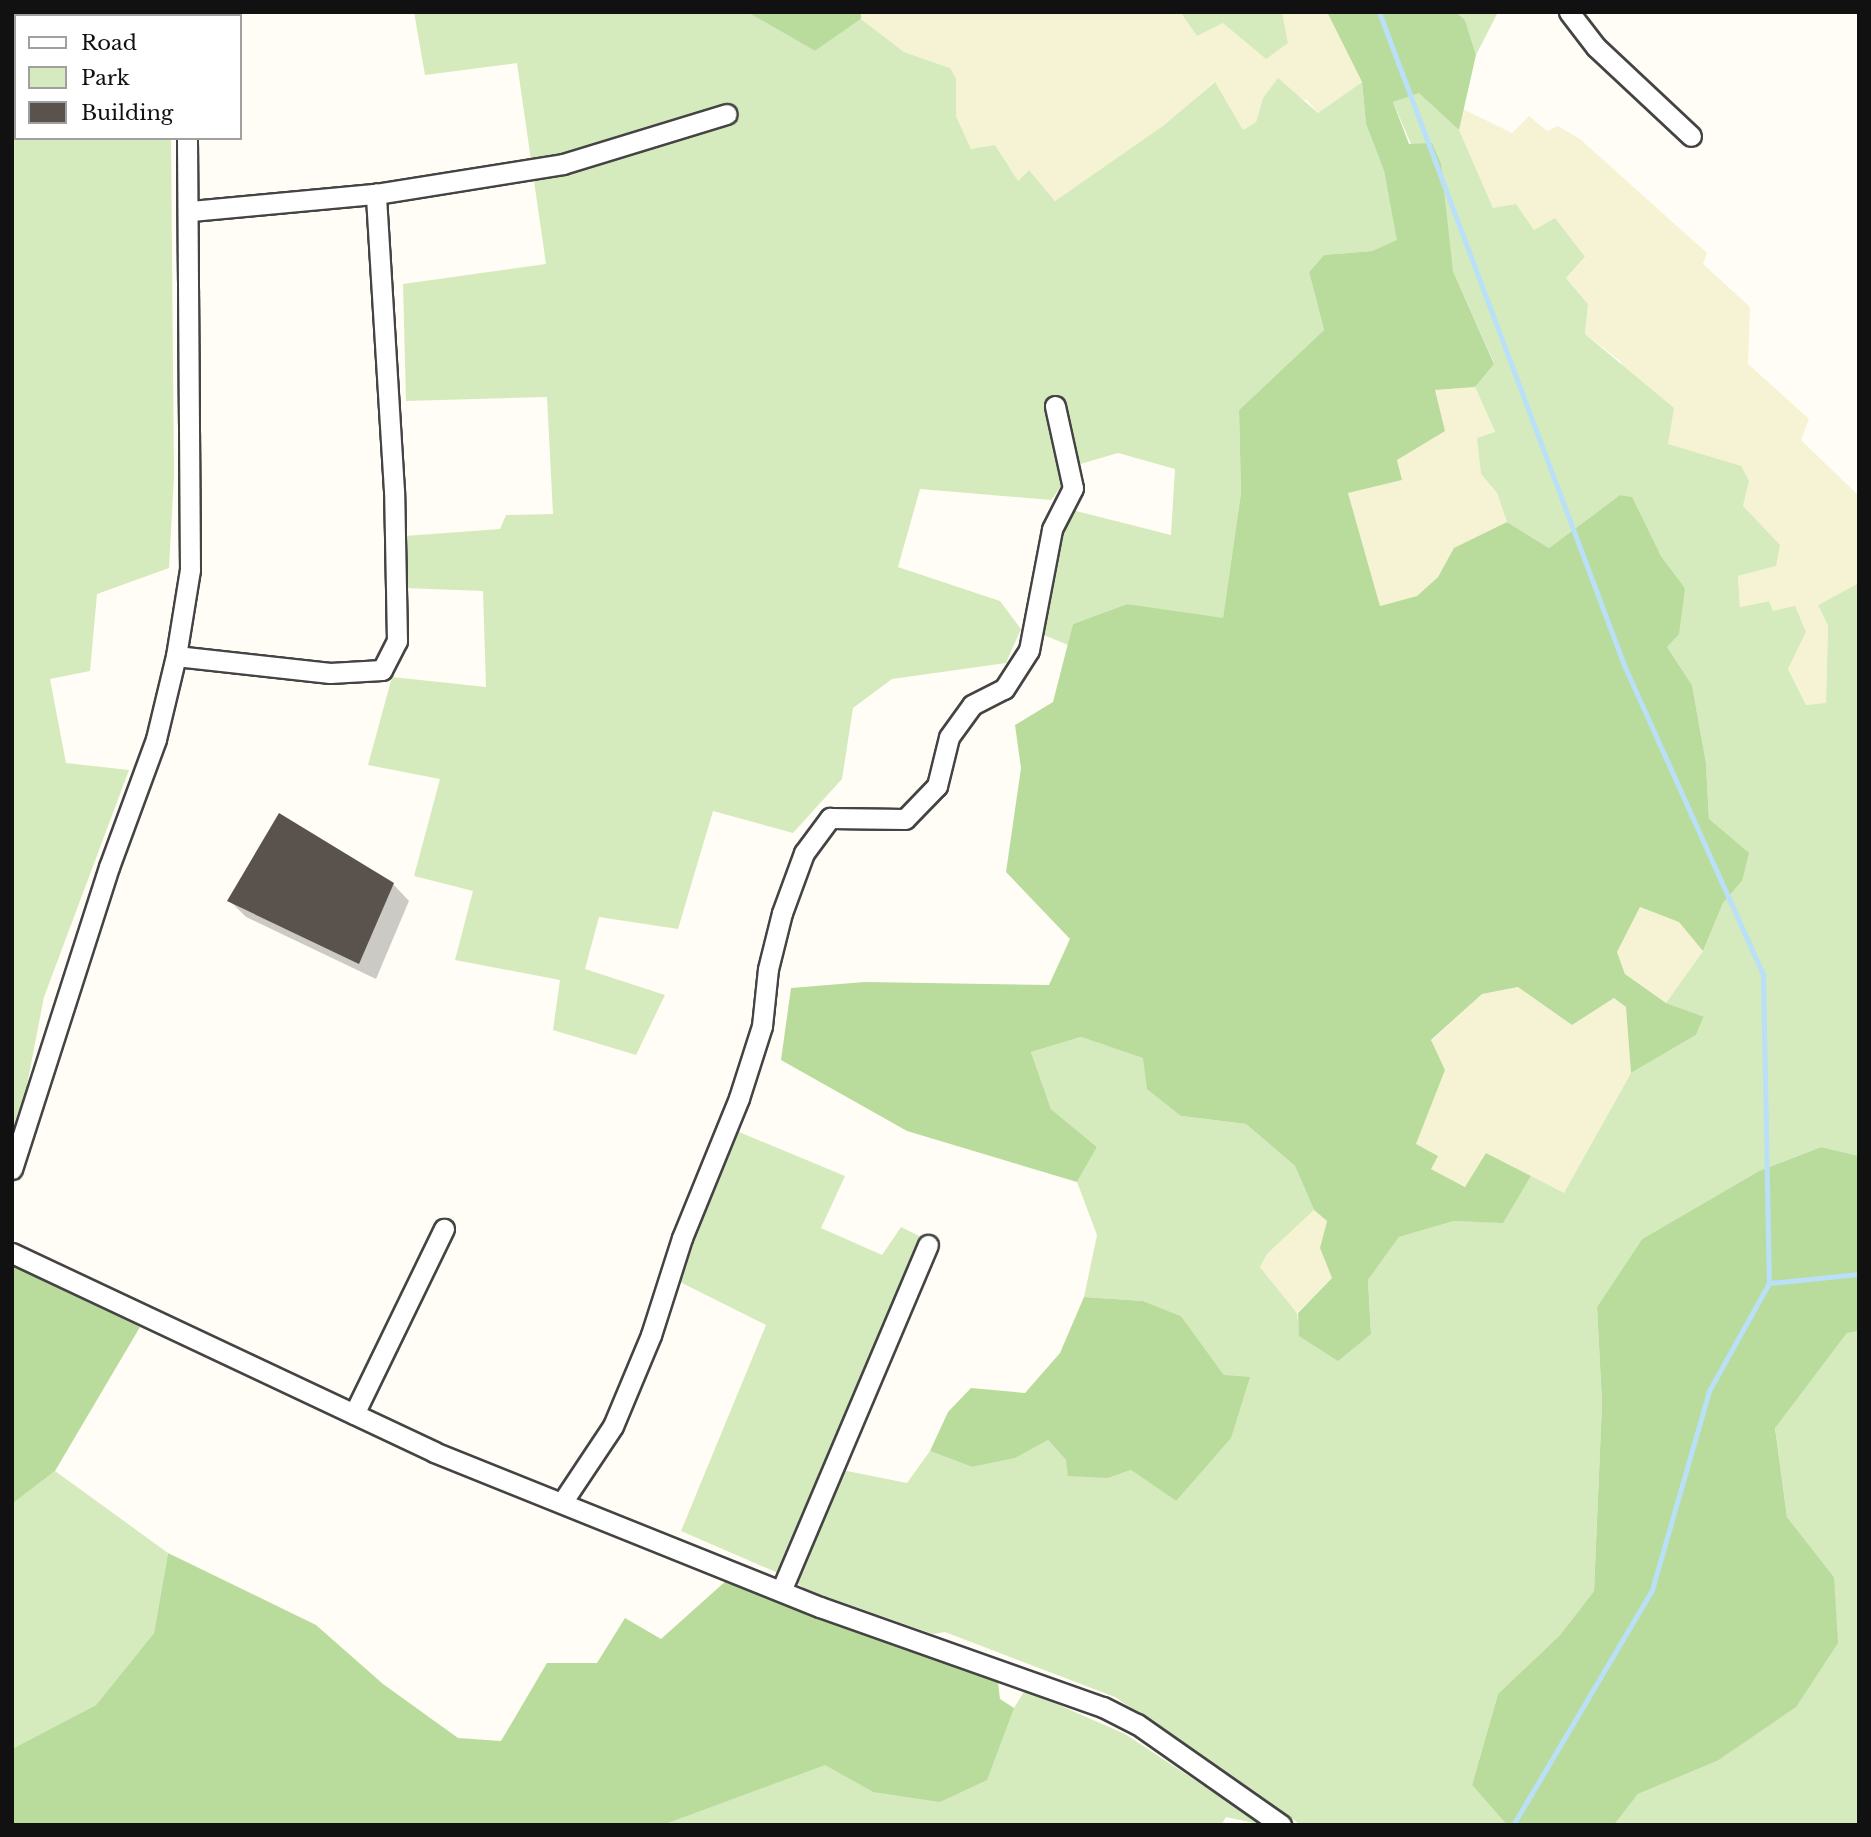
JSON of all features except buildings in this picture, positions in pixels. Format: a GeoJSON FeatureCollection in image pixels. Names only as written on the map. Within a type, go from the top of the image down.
{"type":"FeatureCollection","features":[{"type":"Feature","properties":{"kind":"street"},"geometry":{"type":"LineString","coordinates":[[1569,12],[1596,47],[1691,136]]}},
{"type":"Feature","properties":{"kind":"street"},"geometry":{"type":"LineString","coordinates":[[191,211],[376,194],[563,163],[727,114]]}},
{"type":"Feature","properties":{"kind":"street"},"geometry":{"type":"LineString","coordinates":[[12,1170],[109,867],[156,739],[176,656],[190,570],[186,455],[191,211],[187,140]]}},
{"type":"Feature","properties":{"kind":"street"},"geometry":{"type":"LineString","coordinates":[[176,656],[330,673],[382,670],[397,641],[394,491],[376,194]]}},
{"type":"Feature","properties":{"kind":"street"},"geometry":{"type":"LineString","coordinates":[[563,1501],[613,1426],[652,1335],[682,1238],[758,1038],[774,947],[804,853],[830,818],[905,819],[937,786],[949,737],[972,705],[1004,689],[1029,650],[1052,529],[1073,488],[1055,405]]}},
{"type":"Feature","properties":{"kind":"street"},"geometry":{"type":"LineString","coordinates":[[354,1414],[444,1229]]}},
{"type":"Feature","properties":{"kind":"street"},"geometry":{"type":"LineString","coordinates":[[781,1591],[928,1245]]}},
{"type":"Feature","properties":{"kind":"street"},"geometry":{"type":"LineString","coordinates":[[12,1253],[434,1452],[563,1501],[781,1591],[1103,1707],[1138,1724],[1281,1825]]}},
{"type":"Feature","properties":{"kind":"shaded area"},"geometry":{"type":"Polygon","coordinates":[[[861,12],[1180,12],[1197,36],[1223,23],[1288,43],[1282,12],[1327,12],[1362,82],[1318,113],[1307,100],[1263,98],[1256,122],[1243,130],[1214,82],[1164,126],[1055,201],[1029,170],[1018,181],[971,149],[956,116],[956,78],[950,68],[904,52],[861,19],[861,12]]]}},
{"type":"Feature","properties":{"kind":"shaded area"},"geometry":{"type":"Polygon","coordinates":[[[1463,109],[1512,133],[1529,116],[1547,131],[1558,126],[1580,139],[1707,253],[1703,264],[1750,307],[1748,364],[1809,419],[1801,440],[1859,496],[1859,583],[1818,605],[1828,626],[1826,704],[1806,705],[1788,669],[1806,632],[1773,611],[1768,601],[1740,607],[1738,576],[1776,566],[1743,506],[1749,481],[1668,444],[1620,361],[1585,334],[1588,304],[1566,278],[1585,258],[1493,209],[1459,130],[1463,109]]]}},
{"type":"Feature","properties":{"kind":"shaded area"},"geometry":{"type":"Polygon","coordinates":[[[1475,387],[1495,433],[1481,474],[1497,493],[1507,522],[1455,548],[1438,577],[1417,596],[1380,606],[1348,493],[1402,480],[1397,460],[1434,390],[1475,387]]]}},
{"type":"Feature","properties":{"kind":"shaded area"},"geometry":{"type":"Polygon","coordinates":[[[1640,907],[1680,922],[1703,951],[1666,1003],[1625,974],[1617,952],[1640,907]]]}},
{"type":"Feature","properties":{"kind":"shaded area"},"geometry":{"type":"Polygon","coordinates":[[[1518,987],[1572,1025],[1614,998],[1627,1007],[1631,1073],[1564,1194],[1486,1153],[1466,1187],[1431,1169],[1416,1144],[1445,1070],[1431,1041],[1482,994],[1518,987]]]}},
{"type":"Feature","properties":{"kind":"shaded area"},"geometry":{"type":"Polygon","coordinates":[[[1314,1210],[1327,1221],[1320,1248],[1332,1278],[1297,1313],[1260,1267],[1267,1254],[1314,1210]]]}},
{"type":"Feature","properties":{"kind":"green space"},"geometry":{"type":"Polygon","coordinates":[[[12,12],[164,12],[14,14],[14,140],[171,140],[174,476],[169,568],[97,594],[90,671],[50,679],[66,763],[129,770],[44,997],[14,1152],[12,12]]]}},
{"type":"Feature","properties":{"kind":"green space"},"geometry":{"type":"Polygon","coordinates":[[[414,12],[747,12],[815,51],[861,19],[904,52],[950,68],[956,78],[956,116],[971,149],[995,145],[1018,181],[1029,170],[1055,201],[1163,126],[1215,82],[1243,130],[1256,122],[1263,98],[1278,78],[1318,113],[1362,82],[1366,124],[1384,171],[1398,240],[1372,251],[1324,255],[1309,272],[1324,330],[1239,410],[1241,493],[1223,619],[1127,604],[1073,624],[1068,645],[1039,633],[1054,543],[1072,510],[1171,535],[1175,469],[1118,453],[1077,465],[1051,500],[920,489],[898,567],[1000,601],[1021,629],[1006,663],[892,679],[853,708],[842,779],[793,833],[713,811],[678,929],[599,917],[585,969],[665,995],[636,1055],[553,1030],[560,980],[455,960],[473,891],[414,876],[440,779],[368,765],[392,677],[486,687],[483,591],[404,588],[405,536],[500,529],[506,515],[553,514],[547,397],[406,401],[403,284],[546,264],[517,63],[425,75],[414,12]]]}},
{"type":"Feature","properties":{"kind":"green space"},"geometry":{"type":"Polygon","coordinates":[[[747,12],[861,12],[861,19],[815,51],[747,12]]]}},
{"type":"Feature","properties":{"kind":"green space"},"geometry":{"type":"Polygon","coordinates":[[[1180,12],[1282,12],[1288,43],[1266,59],[1223,23],[1197,36],[1180,12]]]}},
{"type":"Feature","properties":{"kind":"green space"},"geometry":{"type":"Polygon","coordinates":[[[1327,12],[1456,12],[1465,20],[1476,55],[1459,130],[1419,93],[1393,102],[1409,144],[1432,143],[1441,164],[1453,271],[1494,364],[1475,387],[1435,390],[1445,431],[1397,460],[1402,480],[1348,493],[1380,606],[1417,596],[1438,577],[1454,548],[1507,522],[1549,548],[1620,495],[1632,497],[1661,556],[1685,588],[1679,634],[1667,647],[1692,685],[1706,763],[1709,819],[1749,853],[1742,881],[1723,903],[1703,951],[1679,922],[1640,907],[1617,952],[1625,974],[1666,1003],[1704,1017],[1696,1035],[1631,1073],[1626,1007],[1614,998],[1572,1025],[1518,987],[1482,994],[1431,1040],[1445,1070],[1416,1144],[1438,1156],[1431,1169],[1465,1187],[1486,1153],[1531,1176],[1503,1223],[1454,1221],[1399,1237],[1368,1280],[1371,1334],[1338,1361],[1299,1336],[1298,1313],[1332,1278],[1320,1248],[1327,1221],[1314,1210],[1295,1166],[1246,1124],[1181,1116],[1147,1089],[1143,1058],[1081,1037],[1031,1052],[1051,1109],[1097,1147],[1077,1182],[907,1131],[781,1060],[791,988],[865,982],[1049,985],[1070,939],[1006,872],[1021,768],[1015,725],[1053,702],[1073,624],[1127,604],[1223,618],[1241,493],[1239,410],[1324,330],[1309,272],[1324,255],[1372,251],[1397,240],[1384,171],[1366,124],[1362,82],[1327,12]]]}},
{"type":"Feature","properties":{"kind":"green space"},"geometry":{"type":"Polygon","coordinates":[[[1456,12],[1498,12],[1476,55],[1465,20],[1456,12]]]}},
{"type":"Feature","properties":{"kind":"green space"},"geometry":{"type":"Polygon","coordinates":[[[1419,92],[1459,130],[1493,208],[1516,204],[1534,230],[1555,218],[1585,257],[1566,278],[1588,304],[1585,334],[1674,408],[1668,444],[1741,466],[1749,481],[1743,506],[1780,545],[1776,566],[1738,576],[1740,607],[1769,601],[1773,611],[1795,606],[1806,632],[1788,669],[1806,705],[1826,703],[1828,626],[1818,605],[1859,583],[1859,1156],[1821,1147],[1759,1171],[1642,1239],[1597,1307],[1602,1403],[1594,1591],[1560,1635],[1498,1694],[1472,1785],[1507,1825],[1301,1825],[1115,1697],[945,1632],[933,1634],[807,1590],[794,1581],[842,1470],[907,1483],[930,1451],[972,1467],[1014,1458],[1048,1440],[1066,1460],[1108,1478],[1131,1470],[1176,1501],[1224,1375],[1181,1316],[1143,1301],[1084,1297],[1097,1235],[1077,1182],[1097,1147],[1051,1109],[1031,1052],[1081,1037],[1144,1058],[1181,1116],[1246,1124],[1295,1166],[1314,1210],[1267,1254],[1260,1267],[1297,1313],[1300,1336],[1371,1334],[1368,1280],[1399,1237],[1454,1221],[1503,1222],[1531,1176],[1564,1193],[1631,1073],[1696,1035],[1704,1018],[1666,1003],[1703,951],[1723,903],[1742,881],[1709,819],[1706,763],[1692,685],[1667,647],[1685,588],[1661,556],[1631,497],[1620,495],[1549,548],[1507,522],[1497,493],[1481,474],[1477,438],[1495,432],[1475,387],[1494,363],[1453,271],[1446,226],[1393,102],[1419,92]]]}},
{"type":"Feature","properties":{"kind":"green space"},"geometry":{"type":"Polygon","coordinates":[[[739,1132],[845,1176],[821,1228],[882,1255],[901,1227],[921,1237],[909,1279],[778,1573],[681,1531],[766,1325],[680,1282],[695,1228],[739,1132]]]}},
{"type":"Feature","properties":{"kind":"green space"},"geometry":{"type":"Polygon","coordinates":[[[1821,1147],[1859,1156],[1859,1331],[1847,1333],[1775,1428],[1787,1517],[1834,1577],[1838,1643],[1796,1707],[1717,1761],[1638,1794],[1614,1825],[1507,1825],[1472,1785],[1498,1694],[1560,1635],[1594,1591],[1602,1403],[1597,1307],[1642,1239],[1759,1171],[1821,1147]]]}},
{"type":"Feature","properties":{"kind":"green space"},"geometry":{"type":"Polygon","coordinates":[[[12,1266],[140,1327],[55,1471],[12,1504],[12,1266]]]}},
{"type":"Feature","properties":{"kind":"green space"},"geometry":{"type":"Polygon","coordinates":[[[1084,1297],[1143,1301],[1181,1316],[1224,1375],[1250,1377],[1231,1438],[1176,1501],[1131,1470],[1108,1478],[1068,1476],[1066,1460],[1048,1440],[1015,1458],[972,1467],[930,1451],[948,1412],[971,1388],[1025,1393],[1060,1353],[1084,1297]]]}},
{"type":"Feature","properties":{"kind":"green space"},"geometry":{"type":"Polygon","coordinates":[[[1859,1331],[1859,1825],[1614,1825],[1638,1794],[1717,1761],[1834,1577],[1787,1517],[1775,1427],[1847,1333],[1859,1331]]]}},
{"type":"Feature","properties":{"kind":"green space"},"geometry":{"type":"Polygon","coordinates":[[[55,1471],[168,1553],[154,1633],[96,1705],[12,1749],[12,1504],[55,1471]]]}},
{"type":"Feature","properties":{"kind":"green space"},"geometry":{"type":"Polygon","coordinates":[[[168,1553],[316,1625],[383,1684],[458,1738],[501,1741],[547,1663],[597,1663],[625,1618],[661,1639],[727,1580],[997,1674],[1000,1699],[1014,1708],[987,1780],[940,1802],[873,1792],[825,1765],[663,1825],[12,1825],[12,1749],[96,1705],[154,1633],[168,1553]]]}},
{"type":"Feature","properties":{"kind":"green space"},"geometry":{"type":"Polygon","coordinates":[[[1025,1690],[1125,1734],[1263,1825],[1226,1817],[1221,1825],[663,1825],[825,1764],[873,1792],[1014,1708],[1025,1690]]]}},
{"type":"Feature","properties":{"kind":"waterway"},"geometry":{"type":"LineString","coordinates":[[1379,12],[1624,665],[1763,975],[1769,1283],[1709,1391],[1652,1590],[1513,1825]]}},
{"type":"Feature","properties":{"kind":"waterway"},"geometry":{"type":"LineString","coordinates":[[1769,1283],[1859,1274]]}}]}
